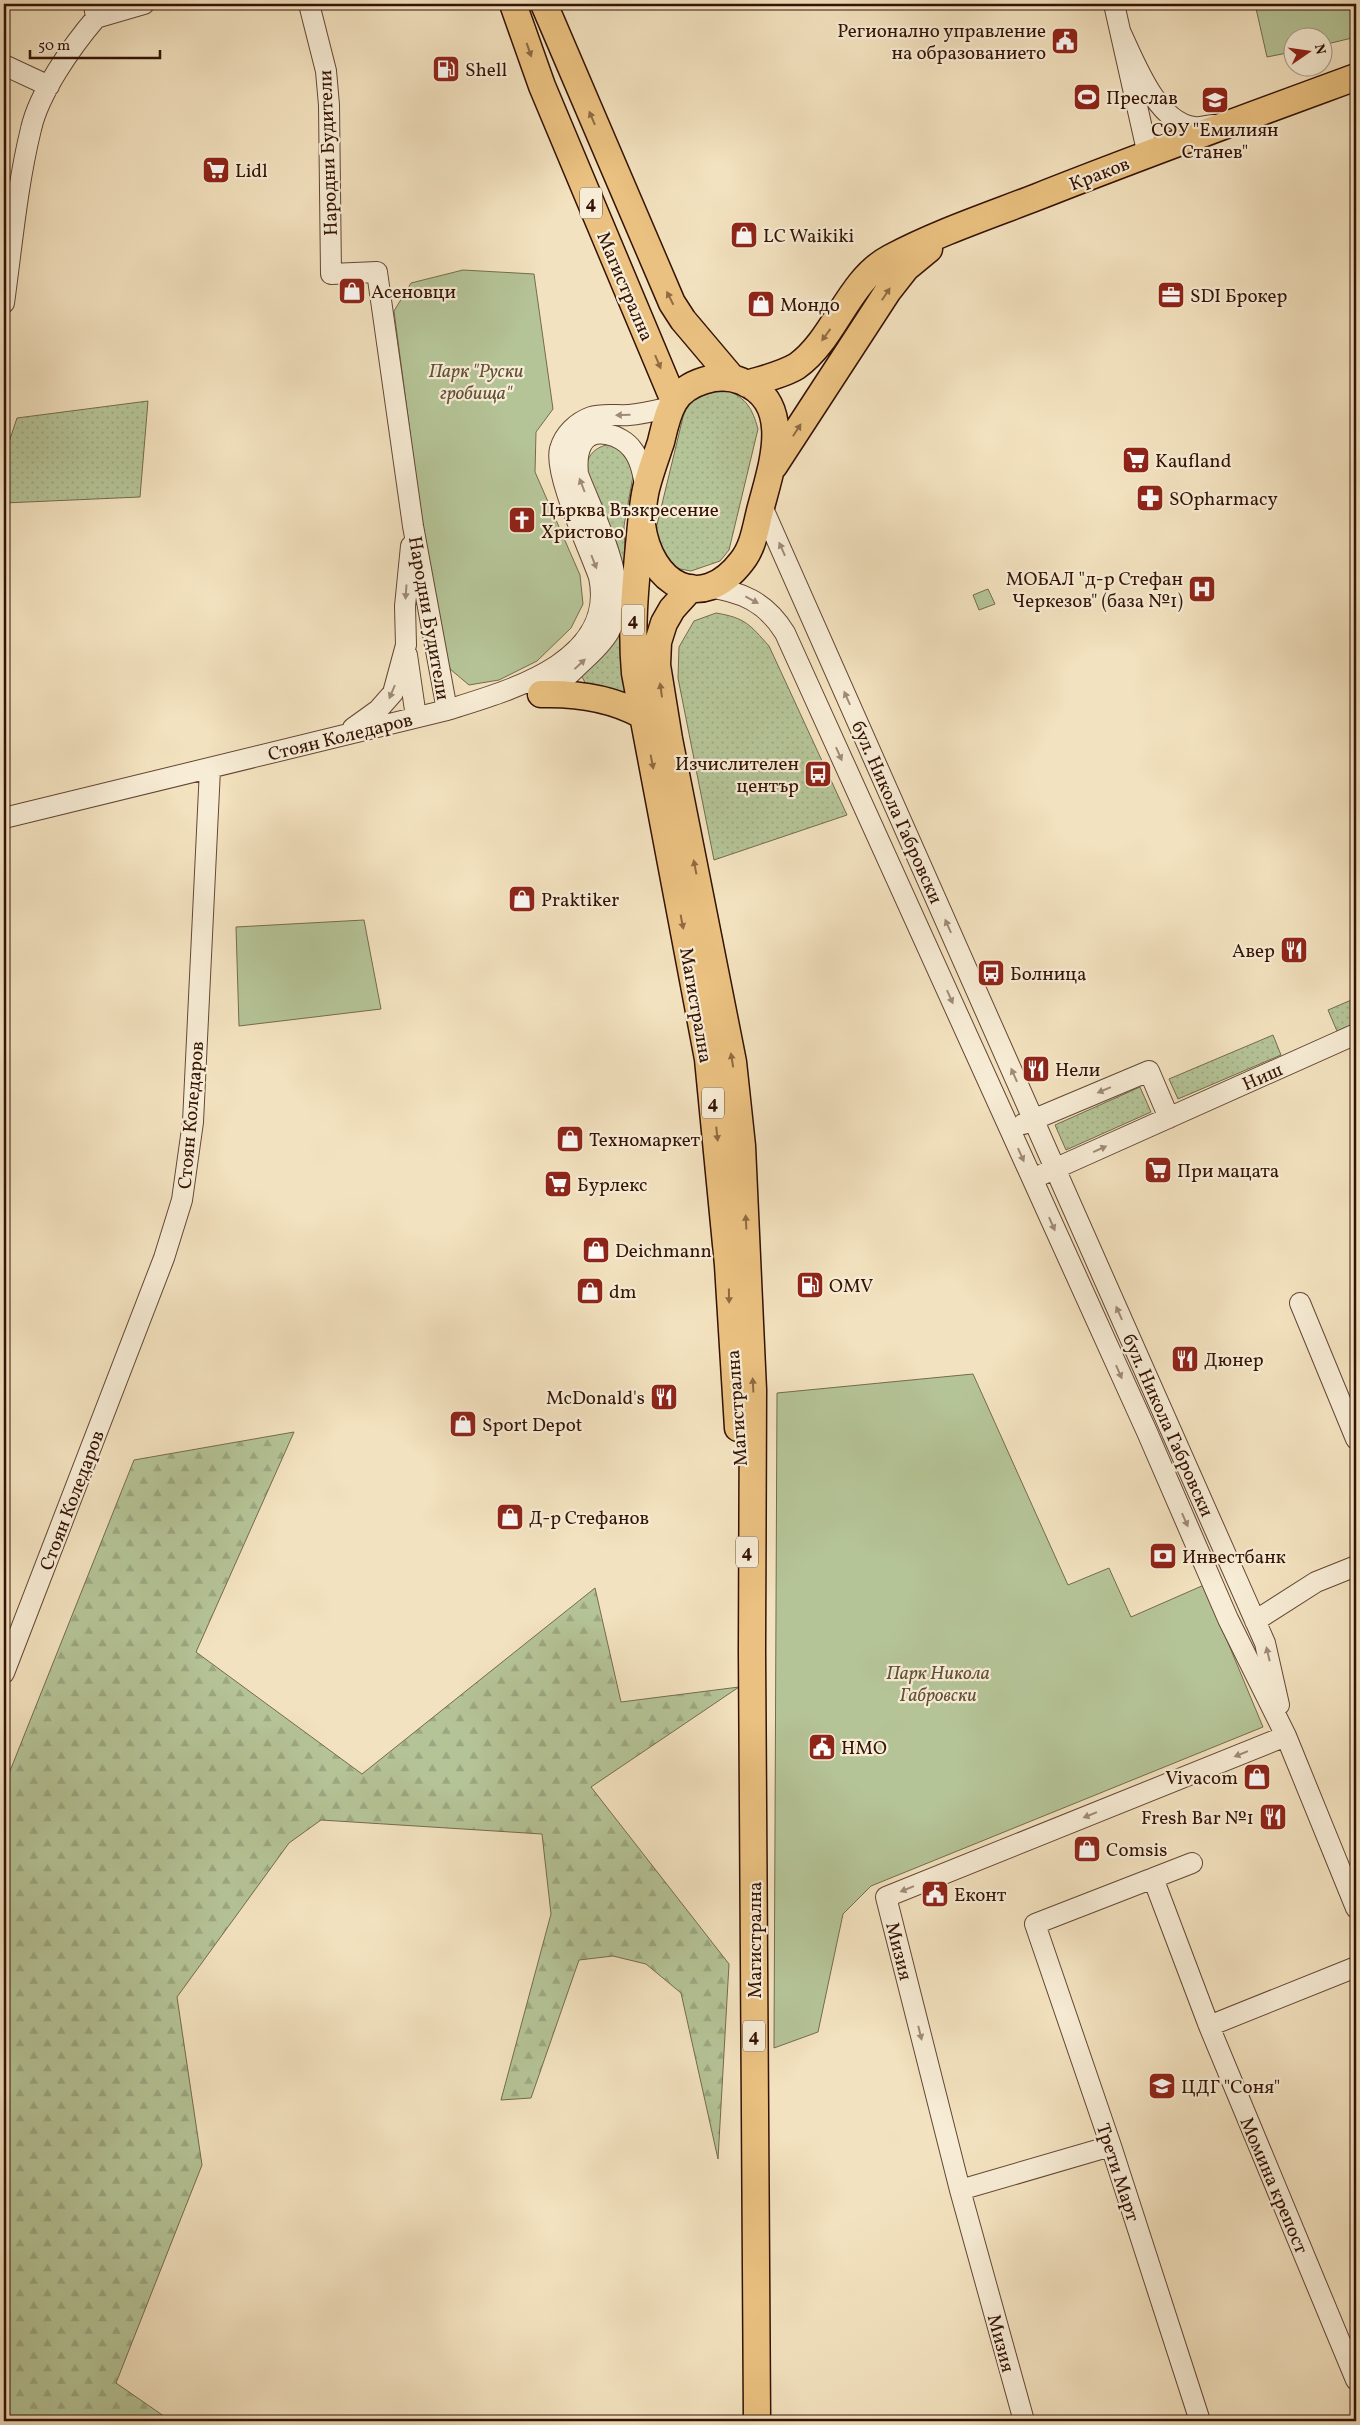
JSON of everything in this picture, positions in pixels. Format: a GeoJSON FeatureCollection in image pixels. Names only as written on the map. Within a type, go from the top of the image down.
{"type":"FeatureCollection","features":[{"type":"Feature","properties":{"kind":"main road","name":"Магистрална"},"geometry":{"type":"LineString","coordinates":[[513,4],[542,86],[673,404],[646,489],[633,605],[632,645],[642,715],[708,1059],[728,1265],[734,1382],[752,1608]]}},
{"type":"Feature","properties":{"kind":"main road","name":"Магистрална"},"geometry":{"type":"LineString","coordinates":[[544,4],[672,303],[683,320],[739,381],[763,393],[772,409],[775,434],[770,471],[748,553],[728,575],[698,588],[672,609],[664,623],[658,642],[657,665],[671,749],[733,1062],[742,1146],[753,1390],[752,1608],[757,2421]]}},
{"type":"Feature","properties":{"kind":"main road","name":"Краков"},"geometry":{"type":"LineString","coordinates":[[739,381],[780,374],[796,366],[811,353],[861,284],[888,259],[954,230],[1148,154],[1356,77]]}},
{"type":"Feature","properties":{"kind":"main road","name":"Краков"},"geometry":{"type":"LineString","coordinates":[[770,471],[897,278],[915,259],[954,230]]}},
{"type":"Feature","properties":{"kind":"main road"},"geometry":{"type":"LineString","coordinates":[[673,404],[686,390],[702,381],[712,378],[739,381]]}},
{"type":"Feature","properties":{"kind":"main road","name":"Магистрална"},"geometry":{"type":"LineString","coordinates":[[642,525],[647,549],[658,570],[674,583],[698,588]]}},
{"type":"Feature","properties":{"kind":"main road"},"geometry":{"type":"LineString","coordinates":[[541,694],[575,694],[630,708],[642,715]]}},
{"type":"Feature","properties":{"kind":"street"},"geometry":{"type":"LineString","coordinates":[[4,303],[31,128],[49,86],[95,11],[144,4]]}},
{"type":"Feature","properties":{"kind":"street","name":"Народни Будители"},"geometry":{"type":"LineString","coordinates":[[309,4],[326,71],[331,274],[377,272],[413,526],[447,710]]}},
{"type":"Feature","properties":{"kind":"street"},"geometry":{"type":"LineString","coordinates":[[1114,4],[1148,154]]}},
{"type":"Feature","properties":{"kind":"street"},"geometry":{"type":"LineString","coordinates":[[1120,30],[1146,85],[1160,105],[1180,121],[1194,127],[1234,122]]}},
{"type":"Feature","properties":{"kind":"street"},"geometry":{"type":"LineString","coordinates":[[4,65],[49,86]]}},
{"type":"Feature","properties":{"kind":"street"},"geometry":{"type":"LineString","coordinates":[[447,710],[527,683],[555,667],[589,636],[597,621],[602,592],[599,577],[565,487],[559,461],[560,450],[572,429],[580,422],[592,416],[632,415],[673,404]]}},
{"type":"Feature","properties":{"kind":"street"},"geometry":{"type":"LineString","coordinates":[[447,710],[541,694],[562,680],[592,653],[610,631],[615,617],[617,600],[613,565],[578,474],[577,462],[582,442],[589,436],[600,433],[612,435],[622,440],[631,447],[638,458],[646,489]]}},
{"type":"Feature","properties":{"kind":"street","name":"бул. Никола Габровски"},"geometry":{"type":"LineString","coordinates":[[762,504],[1265,1643],[1286,1736]]}},
{"type":"Feature","properties":{"kind":"street","name":"Народни Будители"},"geometry":{"type":"LineString","coordinates":[[344,734],[387,702],[393,693],[406,645],[405,606],[413,526]]}},
{"type":"Feature","properties":{"kind":"street","name":"бул. Никола Габровски"},"geometry":{"type":"LineString","coordinates":[[698,588],[726,590],[756,601],[776,619],[785,633],[1010,1130],[1228,1619],[1286,1736],[1356,1908]]}},
{"type":"Feature","properties":{"kind":"street"},"geometry":{"type":"LineString","coordinates":[[406,645],[416,718]]}},
{"type":"Feature","properties":{"kind":"street","name":"Стоян Коледаров"},"geometry":{"type":"LineString","coordinates":[[4,1673],[160,1267],[182,1200],[193,1122],[210,769],[344,734],[447,710]]}},
{"type":"Feature","properties":{"kind":"street"},"geometry":{"type":"LineString","coordinates":[[4,818],[210,769]]}},
{"type":"Feature","properties":{"kind":"street","name":"Ниш"},"geometry":{"type":"LineString","coordinates":[[1032,1179],[1356,1034]]}},
{"type":"Feature","properties":{"kind":"street"},"geometry":{"type":"LineString","coordinates":[[1010,1130],[1149,1071],[1169,1118]]}},
{"type":"Feature","properties":{"kind":"street"},"geometry":{"type":"LineString","coordinates":[[1300,1303],[1356,1438]]}},
{"type":"Feature","properties":{"kind":"street"},"geometry":{"type":"LineString","coordinates":[[1255,1621],[1316,1582],[1356,1566]]}},
{"type":"Feature","properties":{"kind":"street","name":"Мизия"},"geometry":{"type":"LineString","coordinates":[[1024,2421],[960,2190],[886,1897],[1286,1736]]}},
{"type":"Feature","properties":{"kind":"street"},"geometry":{"type":"LineString","coordinates":[[1153,1878],[1192,1862]]}},
{"type":"Feature","properties":{"kind":"street","name":"Трети Март"},"geometry":{"type":"LineString","coordinates":[[1153,1878],[1035,1924],[1111,2146],[1200,2421]]}},
{"type":"Feature","properties":{"kind":"street","name":"Момина крепост"},"geometry":{"type":"LineString","coordinates":[[1153,1878],[1209,2026],[1356,2380]]}},
{"type":"Feature","properties":{"kind":"street"},"geometry":{"type":"LineString","coordinates":[[1209,2026],[1356,1967]]}},
{"type":"Feature","properties":{"kind":"street"},"geometry":{"type":"LineString","coordinates":[[960,2190],[1111,2146]]}},
{"type":"Feature","properties":{"kind":"green space"},"geometry":{"type":"Polygon","coordinates":[[[1255,4],[1356,4],[1356,37],[1332,43],[1332,28],[1282,28],[1282,54],[1267,57],[1255,4]]]}},
{"type":"Feature","properties":{"kind":"green space","name":"Парк \"Руски гробища\""},"geometry":{"type":"Polygon","coordinates":[[[463,270],[534,274],[553,409],[536,432],[535,472],[580,575],[583,604],[571,628],[537,661],[499,680],[469,685],[450,669],[440,626],[420,508],[394,311],[411,283],[463,270]]]}},
{"type":"Feature","properties":{"kind":"green space"},"geometry":{"type":"Polygon","coordinates":[[[727,390],[748,405],[758,429],[729,550],[720,561],[691,571],[675,568],[663,558],[656,529],[683,417],[690,404],[700,396],[727,390]]]}},
{"type":"Feature","properties":{"kind":"green space"},"geometry":{"type":"Polygon","coordinates":[[[148,401],[140,497],[4,503],[4,457],[17,418],[148,401]]]}},
{"type":"Feature","properties":{"kind":"green space"},"geometry":{"type":"Polygon","coordinates":[[[611,444],[627,452],[633,476],[624,526],[631,694],[625,698],[587,686],[582,677],[624,569],[617,544],[585,473],[592,453],[600,447],[611,444]]]}},
{"type":"Feature","properties":{"kind":"green space"},"geometry":{"type":"Polygon","coordinates":[[[988,589],[995,604],[979,610],[973,595],[988,589]]]}},
{"type":"Feature","properties":{"kind":"green space"},"geometry":{"type":"Polygon","coordinates":[[[716,613],[741,620],[769,646],[847,815],[714,860],[678,678],[679,647],[694,621],[716,613]]]}},
{"type":"Feature","properties":{"kind":"green space"},"geometry":{"type":"Polygon","coordinates":[[[364,920],[381,1009],[239,1026],[236,927],[364,920]]]}},
{"type":"Feature","properties":{"kind":"green space"},"geometry":{"type":"Polygon","coordinates":[[[1356,998],[1356,1023],[1337,1031],[1328,1010],[1356,998]]]}},
{"type":"Feature","properties":{"kind":"green space"},"geometry":{"type":"Polygon","coordinates":[[[1273,1035],[1281,1055],[1178,1099],[1169,1079],[1273,1035]]]}},
{"type":"Feature","properties":{"kind":"green space"},"geometry":{"type":"Polygon","coordinates":[[[1140,1087],[1151,1112],[1066,1150],[1055,1125],[1140,1087]]]}},
{"type":"Feature","properties":{"kind":"green space","name":"Парк Никола Габровски"},"geometry":{"type":"Polygon","coordinates":[[[973,1374],[1068,1585],[1109,1568],[1131,1617],[1204,1585],[1263,1727],[871,1886],[843,1914],[818,2032],[774,2048],[777,1393],[973,1374]]]}},
{"type":"Feature","properties":{"kind":"green space"},"geometry":{"type":"Polygon","coordinates":[[[294,1432],[196,1652],[362,1774],[595,1588],[621,1702],[739,1687],[591,1787],[729,1964],[718,2159],[681,1993],[646,1964],[613,1956],[579,1960],[531,2098],[501,2100],[551,1914],[542,1834],[321,1820],[289,1843],[177,1997],[202,2165],[116,2383],[171,2421],[4,2421],[4,1786],[134,1460],[294,1432]]]}},
{"type":"Feature","properties":{"kind":"place","name":"Регионално управление на образованието"},"geometry":{"type":"Point","coordinates":[1065,41]}},
{"type":"Feature","properties":{"kind":"place","name":"Shell"},"geometry":{"type":"Point","coordinates":[446,69]}},
{"type":"Feature","properties":{"kind":"place","name":"Преслав"},"geometry":{"type":"Point","coordinates":[1087,97]}},
{"type":"Feature","properties":{"kind":"place","name":"СОУ \"Емилиян Станев\""},"geometry":{"type":"Point","coordinates":[1215,100]}},
{"type":"Feature","properties":{"kind":"place","name":"Lidl"},"geometry":{"type":"Point","coordinates":[216,170]}},
{"type":"Feature","properties":{"kind":"place","name":"LC Waikiki"},"geometry":{"type":"Point","coordinates":[744,235]}},
{"type":"Feature","properties":{"kind":"place","name":"Асеновци"},"geometry":{"type":"Point","coordinates":[352,291]}},
{"type":"Feature","properties":{"kind":"place","name":"SDI Брокер"},"geometry":{"type":"Point","coordinates":[1171,295]}},
{"type":"Feature","properties":{"kind":"place","name":"Мондо"},"geometry":{"type":"Point","coordinates":[761,304]}},
{"type":"Feature","properties":{"kind":"place","name":"Kaufland"},"geometry":{"type":"Point","coordinates":[1136,460]}},
{"type":"Feature","properties":{"kind":"place","name":"SOpharmacy"},"geometry":{"type":"Point","coordinates":[1150,498]}},
{"type":"Feature","properties":{"kind":"place","name":"Църква Възкресение Христово"},"geometry":{"type":"Point","coordinates":[522,520]}},
{"type":"Feature","properties":{"kind":"place","name":"МОБАЛ \"д-р Стефан Черкезов\" (база №1)"},"geometry":{"type":"Point","coordinates":[1202,589]}},
{"type":"Feature","properties":{"kind":"place","name":"Изчислителен център"},"geometry":{"type":"Point","coordinates":[818,774]}},
{"type":"Feature","properties":{"kind":"place","name":"Praktiker"},"geometry":{"type":"Point","coordinates":[522,899]}},
{"type":"Feature","properties":{"kind":"place","name":"Авер"},"geometry":{"type":"Point","coordinates":[1294,950]}},
{"type":"Feature","properties":{"kind":"place","name":"Болница"},"geometry":{"type":"Point","coordinates":[991,973]}},
{"type":"Feature","properties":{"kind":"place","name":"Нели"},"geometry":{"type":"Point","coordinates":[1036,1069]}},
{"type":"Feature","properties":{"kind":"place","name":"Техномаркет"},"geometry":{"type":"Point","coordinates":[570,1139]}},
{"type":"Feature","properties":{"kind":"place","name":"При мацата"},"geometry":{"type":"Point","coordinates":[1158,1170]}},
{"type":"Feature","properties":{"kind":"place","name":"Бурлекс"},"geometry":{"type":"Point","coordinates":[558,1184]}},
{"type":"Feature","properties":{"kind":"place","name":"Deichmann"},"geometry":{"type":"Point","coordinates":[596,1250]}},
{"type":"Feature","properties":{"kind":"place","name":"OMV"},"geometry":{"type":"Point","coordinates":[810,1285]}},
{"type":"Feature","properties":{"kind":"place","name":"dm"},"geometry":{"type":"Point","coordinates":[590,1291]}},
{"type":"Feature","properties":{"kind":"place","name":"Дюнер"},"geometry":{"type":"Point","coordinates":[1185,1359]}},
{"type":"Feature","properties":{"kind":"place","name":"McDonald's"},"geometry":{"type":"Point","coordinates":[664,1397]}},
{"type":"Feature","properties":{"kind":"place","name":"Sport Depot"},"geometry":{"type":"Point","coordinates":[463,1424]}},
{"type":"Feature","properties":{"kind":"place","name":"Д-р Стефанов"},"geometry":{"type":"Point","coordinates":[510,1517]}},
{"type":"Feature","properties":{"kind":"place","name":"Инвестбанк"},"geometry":{"type":"Point","coordinates":[1163,1556]}},
{"type":"Feature","properties":{"kind":"place","name":"HMO"},"geometry":{"type":"Point","coordinates":[822,1747]}},
{"type":"Feature","properties":{"kind":"place","name":"Vivacom"},"geometry":{"type":"Point","coordinates":[1257,1777]}},
{"type":"Feature","properties":{"kind":"place","name":"Fresh Bar №1"},"geometry":{"type":"Point","coordinates":[1273,1817]}},
{"type":"Feature","properties":{"kind":"place","name":"Comsis"},"geometry":{"type":"Point","coordinates":[1087,1849]}},
{"type":"Feature","properties":{"kind":"place","name":"Еконт"},"geometry":{"type":"Point","coordinates":[935,1894]}},
{"type":"Feature","properties":{"kind":"place","name":"ЦДГ \"Соня\""},"geometry":{"type":"Point","coordinates":[1162,2086]}}]}
